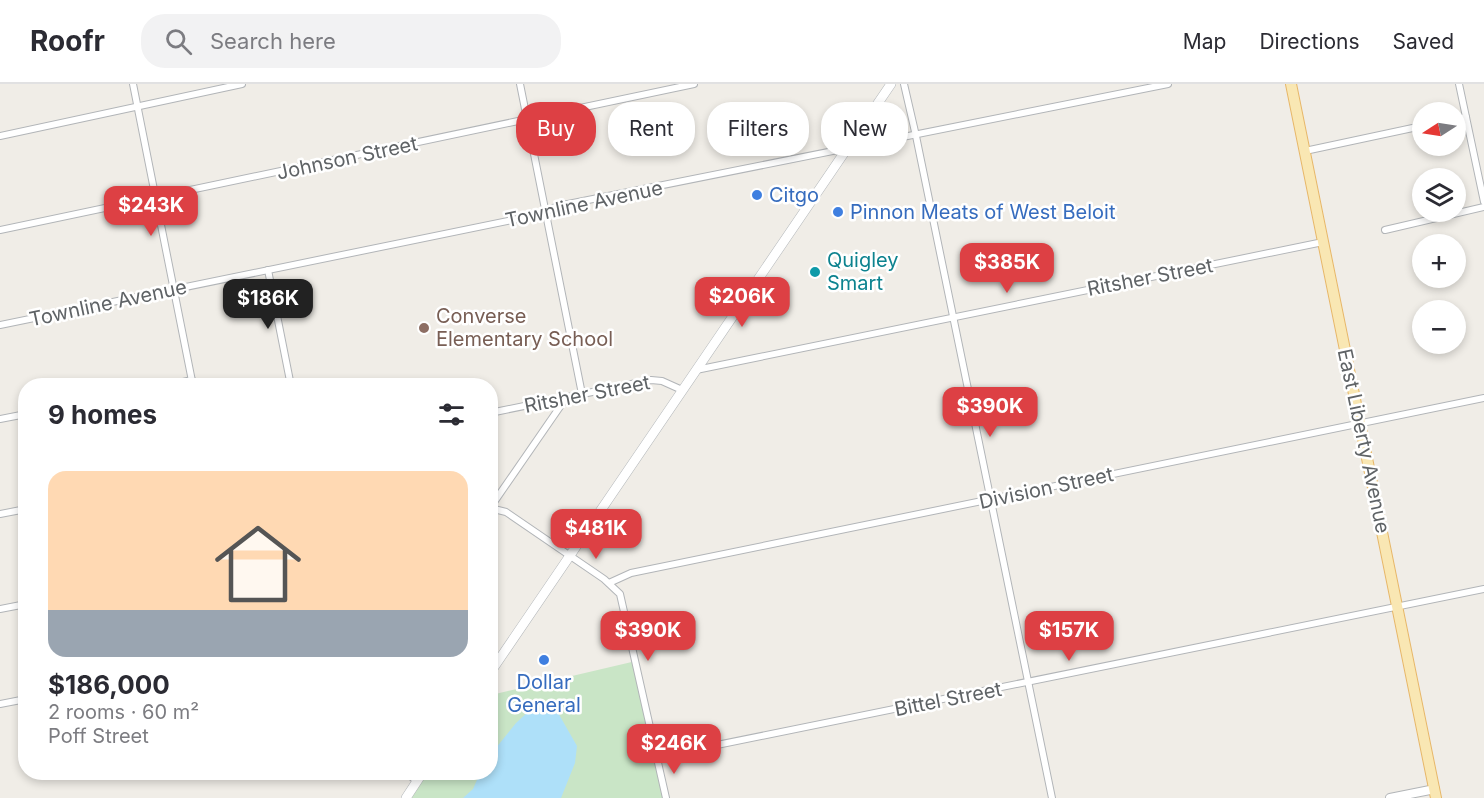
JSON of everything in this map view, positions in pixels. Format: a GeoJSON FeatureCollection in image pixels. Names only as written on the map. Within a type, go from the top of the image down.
{"type":"FeatureCollection","features":[{"type":"Feature","properties":{"kind":"main road"},"geometry":{"type":"LineString","coordinates":[[879,102],[891,84]]}},
{"type":"Feature","properties":{"kind":"main road","name":"East Liberty Avenue"},"geometry":{"type":"LineString","coordinates":[[1291,84],[1435,793]]}},
{"type":"Feature","properties":{"kind":"main road"},"geometry":{"type":"LineString","coordinates":[[498,661],[841,156]]}},
{"type":"Feature","properties":{"kind":"main road"},"geometry":{"type":"LineString","coordinates":[[406,798],[417,781]]}},
{"type":"Feature","properties":{"kind":"street"},"geometry":{"type":"LineString","coordinates":[[133,84],[191,378]]}},
{"type":"Feature","properties":{"kind":"street"},"geometry":{"type":"LineString","coordinates":[[0,136],[242,84]]}},
{"type":"Feature","properties":{"kind":"street"},"geometry":{"type":"LineString","coordinates":[[520,84],[523,102]]}},
{"type":"Feature","properties":{"kind":"street","name":"Johnson Street"},"geometry":{"type":"LineString","coordinates":[[596,106],[694,84]]}},
{"type":"Feature","properties":{"kind":"street"},"geometry":{"type":"LineString","coordinates":[[904,84],[1052,798]]}},
{"type":"Feature","properties":{"kind":"street","name":"Townline Avenue"},"geometry":{"type":"LineString","coordinates":[[908,137],[1168,84]]}},
{"type":"Feature","properties":{"kind":"street"},"geometry":{"type":"LineString","coordinates":[[1459,84],[1463,102]]}},
{"type":"Feature","properties":{"kind":"street"},"geometry":{"type":"LineString","coordinates":[[1466,117],[1484,202]]}},
{"type":"Feature","properties":{"kind":"street","name":"Johnson Street"},"geometry":{"type":"LineString","coordinates":[[0,230],[516,123]]}},
{"type":"Feature","properties":{"kind":"street"},"geometry":{"type":"LineString","coordinates":[[1305,151],[1412,128]]}},
{"type":"Feature","properties":{"kind":"street","name":"Townline Avenue"},"geometry":{"type":"LineString","coordinates":[[0,325],[546,211],[558,206],[821,154]]}},
{"type":"Feature","properties":{"kind":"street"},"geometry":{"type":"LineString","coordinates":[[534,156],[582,394]]}},
{"type":"Feature","properties":{"kind":"street"},"geometry":{"type":"LineString","coordinates":[[1385,230],[1484,207]]}},
{"type":"Feature","properties":{"kind":"street","name":"Ritsher Street"},"geometry":{"type":"LineString","coordinates":[[696,370],[1323,242]]}},
{"type":"Feature","properties":{"kind":"street"},"geometry":{"type":"LineString","coordinates":[[268,270],[289,378]]}},
{"type":"Feature","properties":{"kind":"street","name":"Ritsher Street"},"geometry":{"type":"LineString","coordinates":[[498,411],[651,380],[662,381],[682,390]]}},
{"type":"Feature","properties":{"kind":"street"},"geometry":{"type":"LineString","coordinates":[[498,496],[566,397]]}},
{"type":"Feature","properties":{"kind":"street","name":"Division Street"},"geometry":{"type":"LineString","coordinates":[[609,583],[631,573],[1484,398]]}},
{"type":"Feature","properties":{"kind":"street"},"geometry":{"type":"LineString","coordinates":[[0,419],[18,416]]}},
{"type":"Feature","properties":{"kind":"street"},"geometry":{"type":"LineString","coordinates":[[498,510],[506,512],[616,589],[623,601],[666,798]]}},
{"type":"Feature","properties":{"kind":"street"},"geometry":{"type":"LineString","coordinates":[[0,514],[18,511]]}},
{"type":"Feature","properties":{"kind":"street","name":"Bittel Street"},"geometry":{"type":"LineString","coordinates":[[658,758],[1484,589]]}},
{"type":"Feature","properties":{"kind":"street"},"geometry":{"type":"LineString","coordinates":[[0,609],[18,606]]}},
{"type":"Feature","properties":{"kind":"street"},"geometry":{"type":"LineString","coordinates":[[0,704],[18,701]]}},
{"type":"Feature","properties":{"kind":"street"},"geometry":{"type":"LineString","coordinates":[[1390,798],[1435,793]]}},
{"type":"Feature","properties":{"kind":"green space"},"geometry":{"type":"Polygon","coordinates":[[[636,661],[666,798],[406,798],[418,780],[498,780],[498,693],[636,661]]]}},
{"type":"Feature","properties":{"kind":"water"},"geometry":{"type":"Polygon","coordinates":[[[543,708],[557,711],[577,746],[575,763],[561,798],[463,798],[473,789],[477,780],[498,780],[498,745],[529,711],[543,708]]]}},
{"type":"Feature","properties":{"kind":"place","name":"Citgo"},"geometry":{"type":"Point","coordinates":[757,195]}},
{"type":"Feature","properties":{"kind":"place","name":"Pinnon Meats of West Beloit"},"geometry":{"type":"Point","coordinates":[838,212]}},
{"type":"Feature","properties":{"kind":"place","name":"Quigley Smart"},"geometry":{"type":"Point","coordinates":[815,272]}},
{"type":"Feature","properties":{"kind":"place","name":"Converse Elementary School"},"geometry":{"type":"Point","coordinates":[424,328]}},
{"type":"Feature","properties":{"kind":"place","name":"Dollar General"},"geometry":{"type":"Point","coordinates":[544,660]}}]}
